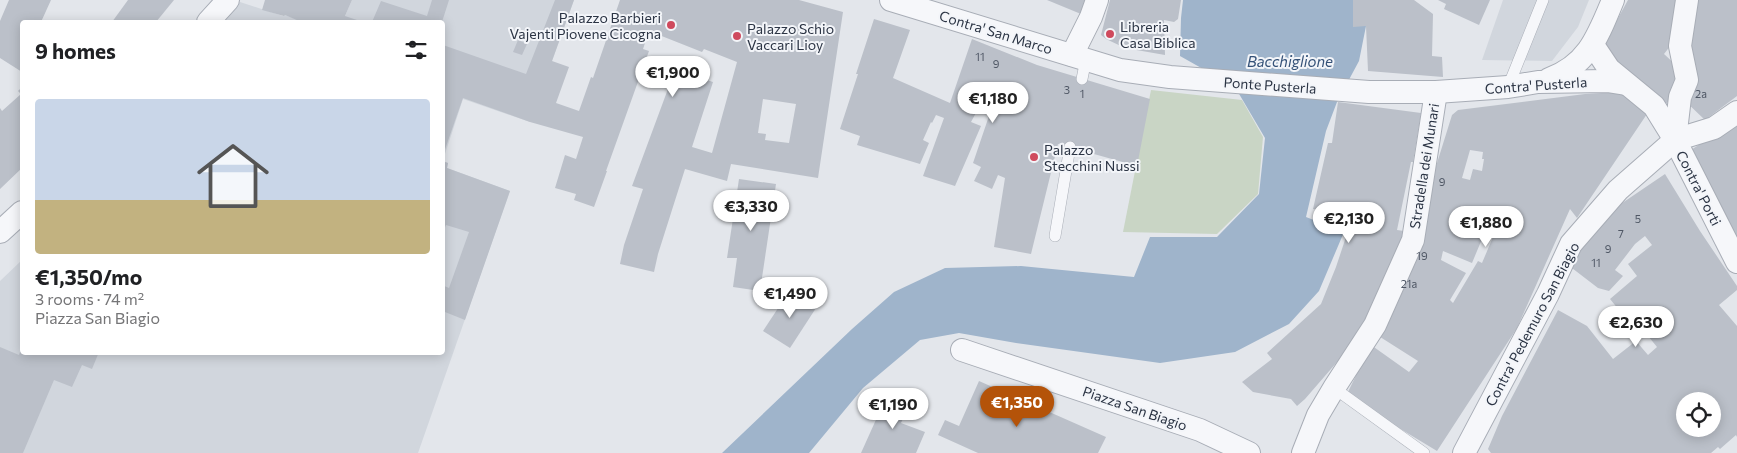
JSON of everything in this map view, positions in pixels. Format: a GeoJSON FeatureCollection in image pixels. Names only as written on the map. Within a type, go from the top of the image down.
{"type":"FeatureCollection","features":[{"type":"Feature","properties":{"kind":"street"},"geometry":{"type":"LineString","coordinates":[[210,20],[228,0]]}},
{"type":"Feature","properties":{"kind":"street","name":"Contra' San Marco"},"geometry":{"type":"LineString","coordinates":[[891,0],[1080,64]]}},
{"type":"Feature","properties":{"kind":"street"},"geometry":{"type":"LineString","coordinates":[[1080,64],[1091,16],[1097,0]]}},
{"type":"Feature","properties":{"kind":"street"},"geometry":{"type":"LineString","coordinates":[[1538,82],[1562,74],[1585,56],[1593,45],[1613,0]]}},
{"type":"Feature","properties":{"kind":"street"},"geometry":{"type":"LineString","coordinates":[[1675,140],[1680,97],[1687,80],[1680,46],[1687,0]]}},
{"type":"Feature","properties":{"kind":"street"},"geometry":{"type":"LineString","coordinates":[[1593,45],[1610,69],[1654,106],[1675,140]]}},
{"type":"Feature","properties":{"kind":"street","name":"Ponte Pusterla"},"geometry":{"type":"LineString","coordinates":[[1080,64],[1170,77],[1369,92]]}},
{"type":"Feature","properties":{"kind":"street","name":"Contra' Pusterla"},"geometry":{"type":"LineString","coordinates":[[1369,92],[1436,92],[1508,87],[1538,82],[1607,81],[1626,84]]}},
{"type":"Feature","properties":{"kind":"street","name":"Stradella dei Munari"},"geometry":{"type":"LineString","coordinates":[[1304,453],[1318,415],[1375,325],[1413,240],[1436,92]]}},
{"type":"Feature","properties":{"kind":"street"},"geometry":{"type":"LineString","coordinates":[[1675,140],[1714,128],[1737,112]]}},
{"type":"Feature","properties":{"kind":"street","name":"Contra' Porti"},"geometry":{"type":"LineString","coordinates":[[1675,140],[1737,262]]}},
{"type":"Feature","properties":{"kind":"street","name":"Contra' Pedemuro San Biagio"},"geometry":{"type":"LineString","coordinates":[[1464,453],[1548,294],[1571,244],[1618,190],[1675,140]]}},
{"type":"Feature","properties":{"kind":"street"},"geometry":{"type":"LineString","coordinates":[[0,232],[20,214]]}},
{"type":"Feature","properties":{"kind":"street","name":"Piazza San Biagio"},"geometry":{"type":"LineString","coordinates":[[962,350],[1200,430],[1249,453]]}},
{"type":"Feature","properties":{"kind":"lane"},"geometry":{"type":"LineString","coordinates":[[1508,87],[1543,0]]}},
{"type":"Feature","properties":{"kind":"lane"},"geometry":{"type":"LineString","coordinates":[[1055,236],[1070,147]]}},
{"type":"Feature","properties":{"kind":"lane"},"geometry":{"type":"LineString","coordinates":[[1334,388],[1424,453]]}},
{"type":"Feature","properties":{"kind":"shaded area"},"geometry":{"type":"Polygon","coordinates":[[[352,0],[574,0],[530,122],[463,99],[445,154],[445,20],[329,20],[345,16],[352,0]]]}},
{"type":"Feature","properties":{"kind":"shaded area"},"geometry":{"type":"Polygon","coordinates":[[[1503,0],[1589,0],[1578,27],[1552,61],[1482,60],[1503,0]]]}},
{"type":"Feature","properties":{"kind":"shaded area"},"geometry":{"type":"Polygon","coordinates":[[[240,2],[299,20],[222,20],[240,2]]]}},
{"type":"Feature","properties":{"kind":"shaded area"},"geometry":{"type":"Polygon","coordinates":[[[445,162],[448,163],[447,168],[510,191],[418,453],[0,453],[0,281],[20,262],[20,355],[445,355],[445,162]]]}},
{"type":"Feature","properties":{"kind":"green space"},"geometry":{"type":"Polygon","coordinates":[[[1151,90],[1242,100],[1263,137],[1258,194],[1217,234],[1123,232],[1151,90]]]}},
{"type":"Feature","properties":{"kind":"water","name":"Bacchiglione"},"geometry":{"type":"Polygon","coordinates":[[[1183,0],[1366,0],[1366,26],[1359,61],[1337,102],[1326,131],[1306,217],[1344,232],[1319,291],[1289,324],[1235,352],[1160,363],[959,333],[920,340],[863,388],[809,453],[722,453],[852,329],[894,292],[945,268],[1021,266],[1134,277],[1150,237],[1217,237],[1259,194],[1265,138],[1235,87],[1180,56],[1183,0]]]}},
{"type":"Feature","properties":{"kind":"building"},"geometry":{"type":"Polygon","coordinates":[[[9,0],[51,0],[42,20],[20,20],[20,71],[0,58],[0,21],[9,0]]]}},
{"type":"Feature","properties":{"kind":"building"},"geometry":{"type":"Polygon","coordinates":[[[128,0],[174,0],[158,20],[113,20],[128,0]]]}},
{"type":"Feature","properties":{"kind":"building"},"geometry":{"type":"Polygon","coordinates":[[[265,0],[352,0],[345,16],[357,20],[297,20],[285,15],[262,10],[265,0]]]}},
{"type":"Feature","properties":{"kind":"building"},"geometry":{"type":"Polygon","coordinates":[[[432,0],[449,0],[443,20],[373,20],[381,1],[427,16],[432,0]]]}},
{"type":"Feature","properties":{"kind":"building"},"geometry":{"type":"Polygon","coordinates":[[[555,0],[574,0],[552,61],[569,67],[556,103],[579,111],[591,77],[593,78],[620,0],[799,0],[843,12],[818,178],[731,164],[727,181],[685,169],[654,272],[620,264],[624,245],[643,189],[632,186],[675,70],[713,82],[692,147],[712,153],[737,62],[704,49],[702,52],[649,31],[643,49],[649,51],[594,207],[574,200],[576,194],[555,188],[565,155],[576,159],[583,137],[530,122],[463,98],[445,149],[445,46],[526,74],[555,0]],[[763,99],[758,133],[766,134],[765,140],[789,143],[796,104],[763,99]]]}},
{"type":"Feature","properties":{"kind":"building"},"geometry":{"type":"Polygon","coordinates":[[[1047,0],[1087,0],[1081,14],[1047,0]]]}},
{"type":"Feature","properties":{"kind":"building"},"geometry":{"type":"Polygon","coordinates":[[[1110,0],[1181,0],[1178,19],[1174,22],[1164,20],[1165,55],[1125,48],[1101,35],[1110,0]]]}},
{"type":"Feature","properties":{"kind":"building"},"geometry":{"type":"Polygon","coordinates":[[[1353,0],[1414,0],[1433,14],[1432,56],[1442,57],[1443,77],[1368,71],[1366,26],[1353,27],[1353,0]]]}},
{"type":"Feature","properties":{"kind":"building"},"geometry":{"type":"Polygon","coordinates":[[[1438,0],[1490,0],[1479,25],[1444,9],[1446,4],[1438,0]]]}},
{"type":"Feature","properties":{"kind":"building"},"geometry":{"type":"Polygon","coordinates":[[[1628,0],[1685,0],[1678,36],[1664,54],[1679,68],[1679,88],[1666,104],[1601,49],[1628,0]]]}},
{"type":"Feature","properties":{"kind":"building"},"geometry":{"type":"Polygon","coordinates":[[[1692,0],[1737,0],[1737,96],[1705,120],[1683,99],[1688,74],[1692,0]]]}},
{"type":"Feature","properties":{"kind":"building"},"geometry":{"type":"Polygon","coordinates":[[[874,19],[910,30],[893,78],[950,103],[972,39],[1037,65],[1150,99],[1137,166],[1058,144],[1031,254],[994,247],[1005,178],[998,175],[992,189],[974,181],[981,167],[973,163],[990,113],[978,109],[971,122],[981,126],[955,186],[923,176],[944,118],[936,115],[931,122],[923,140],[929,143],[920,164],[857,145],[860,136],[840,129],[874,19]]]}},
{"type":"Feature","properties":{"kind":"building"},"geometry":{"type":"Polygon","coordinates":[[[518,40],[527,44],[522,55],[513,52],[518,40]]]}},
{"type":"Feature","properties":{"kind":"building"},"geometry":{"type":"Polygon","coordinates":[[[1619,92],[1647,114],[1577,218],[1570,209],[1517,328],[1437,451],[1346,396],[1371,345],[1409,372],[1418,361],[1377,335],[1428,192],[1452,115],[1458,110],[1585,94],[1619,92]],[[1470,150],[1462,178],[1470,180],[1473,169],[1482,171],[1484,159],[1482,159],[1483,152],[1470,150]],[[1487,227],[1472,263],[1443,251],[1441,260],[1466,273],[1450,300],[1453,303],[1478,261],[1482,263],[1496,230],[1487,227]]]}},
{"type":"Feature","properties":{"kind":"building"},"geometry":{"type":"Polygon","coordinates":[[[20,95],[20,170],[0,189],[0,108],[2,111],[20,95]]]}},
{"type":"Feature","properties":{"kind":"building"},"geometry":{"type":"Polygon","coordinates":[[[1338,102],[1421,113],[1413,162],[1411,162],[1397,230],[1404,231],[1375,311],[1363,332],[1297,406],[1291,399],[1253,392],[1242,382],[1272,359],[1267,353],[1321,304],[1336,267],[1350,225],[1343,225],[1345,214],[1313,209],[1328,143],[1332,143],[1338,102]]]}},
{"type":"Feature","properties":{"kind":"building"},"geometry":{"type":"Polygon","coordinates":[[[1737,122],[1737,247],[1688,152],[1737,122]]]}},
{"type":"Feature","properties":{"kind":"building"},"geometry":{"type":"Polygon","coordinates":[[[445,162],[448,163],[447,168],[510,191],[465,320],[445,312],[445,286],[449,288],[469,232],[446,225],[445,227],[445,162]]]}},
{"type":"Feature","properties":{"kind":"building"},"geometry":{"type":"Polygon","coordinates":[[[1665,174],[1737,286],[1737,290],[1719,305],[1737,326],[1737,437],[1736,435],[1720,449],[1718,447],[1711,453],[1491,453],[1488,449],[1502,416],[1558,310],[1587,326],[1613,359],[1636,341],[1648,355],[1657,347],[1624,306],[1619,310],[1610,299],[1637,276],[1628,264],[1652,245],[1645,236],[1635,244],[1615,270],[1623,276],[1609,291],[1598,288],[1568,265],[1606,214],[1665,174]]]}},
{"type":"Feature","properties":{"kind":"building"},"geometry":{"type":"Polygon","coordinates":[[[739,179],[776,184],[760,291],[733,287],[737,258],[727,258],[739,179]]]}},
{"type":"Feature","properties":{"kind":"building"},"geometry":{"type":"Polygon","coordinates":[[[790,290],[816,308],[790,348],[763,331],[790,290]]]}},
{"type":"Feature","properties":{"kind":"building"},"geometry":{"type":"Polygon","coordinates":[[[0,347],[19,355],[20,352],[20,355],[98,355],[92,369],[82,365],[72,387],[54,380],[23,453],[0,453],[0,347]]]}},
{"type":"Feature","properties":{"kind":"building"},"geometry":{"type":"Polygon","coordinates":[[[979,381],[1106,437],[1098,453],[978,453],[938,435],[945,420],[959,426],[979,381]]]}},
{"type":"Feature","properties":{"kind":"building"},"geometry":{"type":"Polygon","coordinates":[[[888,393],[910,403],[901,423],[925,432],[916,453],[861,453],[888,393]]]}},
{"type":"Feature","properties":{"kind":"place","name":"Palazzo Barbieri Vajenti Piovene Cicogna"},"geometry":{"type":"Point","coordinates":[671,25]}},
{"type":"Feature","properties":{"kind":"place","name":"Libreria Casa Biblica"},"geometry":{"type":"Point","coordinates":[1110,34]}},
{"type":"Feature","properties":{"kind":"place","name":"Palazzo Schio Vaccari Lioy"},"geometry":{"type":"Point","coordinates":[737,36]}},
{"type":"Feature","properties":{"kind":"place","name":"Palazzo Stecchini Nussi"},"geometry":{"type":"Point","coordinates":[1034,157]}}]}
